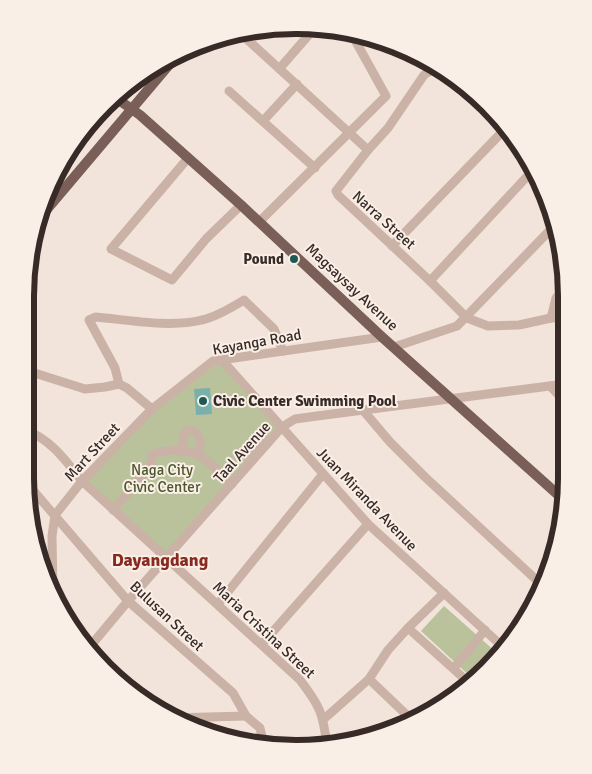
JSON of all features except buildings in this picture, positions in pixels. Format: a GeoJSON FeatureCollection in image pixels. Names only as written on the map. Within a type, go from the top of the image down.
{"type":"FeatureCollection","features":[{"type":"Feature","properties":{"kind":"main road"},"geometry":{"type":"LineString","coordinates":[[51,203],[166,68]]}},
{"type":"Feature","properties":{"kind":"main road","name":"Magsaysay Avenue"},"geometry":{"type":"LineString","coordinates":[[121,101],[241,205],[394,347],[558,495]]}},
{"type":"Feature","properties":{"kind":"street"},"geometry":{"type":"LineString","coordinates":[[280,68],[310,34]]}},
{"type":"Feature","properties":{"kind":"street"},"geometry":{"type":"LineString","coordinates":[[247,39],[368,150]]}},
{"type":"Feature","properties":{"kind":"street"},"geometry":{"type":"LineString","coordinates":[[259,222],[386,96],[356,41]]}},
{"type":"Feature","properties":{"kind":"street","name":"Narra Street"},"geometry":{"type":"LineString","coordinates":[[430,71],[424,75],[388,128],[336,191],[340,198],[467,318]]}},
{"type":"Feature","properties":{"kind":"street"},"geometry":{"type":"LineString","coordinates":[[264,121],[298,84]]}},
{"type":"Feature","properties":{"kind":"street"},"geometry":{"type":"LineString","coordinates":[[229,91],[315,168]]}},
{"type":"Feature","properties":{"kind":"street"},"geometry":{"type":"LineString","coordinates":[[392,246],[501,133]]}},
{"type":"Feature","properties":{"kind":"street"},"geometry":{"type":"LineString","coordinates":[[188,158],[111,249],[172,280],[206,240],[241,205]]}},
{"type":"Feature","properties":{"kind":"street"},"geometry":{"type":"LineString","coordinates":[[430,281],[528,175]]}},
{"type":"Feature","properties":{"kind":"street"},"geometry":{"type":"LineString","coordinates":[[394,347],[457,326],[467,318],[550,231]]}},
{"type":"Feature","properties":{"kind":"street"},"geometry":{"type":"LineString","coordinates":[[551,318],[558,296]]}},
{"type":"Feature","properties":{"kind":"street"},"geometry":{"type":"LineString","coordinates":[[152,409],[119,384],[115,368],[89,320],[96,317],[173,324],[202,320],[244,300],[274,329],[283,351]]}},
{"type":"Feature","properties":{"kind":"street"},"geometry":{"type":"LineString","coordinates":[[467,318],[488,326],[520,325],[558,318]]}},
{"type":"Feature","properties":{"kind":"street","name":"Kayanga Road"},"geometry":{"type":"LineString","coordinates":[[152,409],[213,361],[382,336]]}},
{"type":"Feature","properties":{"kind":"street"},"geometry":{"type":"LineString","coordinates":[[235,372],[243,357]]}},
{"type":"Feature","properties":{"kind":"street","name":"Juan Miranda Avenue"},"geometry":{"type":"LineString","coordinates":[[222,360],[235,372],[282,428],[368,524],[499,643]]}},
{"type":"Feature","properties":{"kind":"street"},"geometry":{"type":"LineString","coordinates":[[34,373],[85,389],[119,384]]}},
{"type":"Feature","properties":{"kind":"street","name":"Taal Avenue"},"geometry":{"type":"LineString","coordinates":[[93,643],[282,428],[295,419],[558,385]]}},
{"type":"Feature","properties":{"kind":"street"},"geometry":{"type":"LineString","coordinates":[[550,386],[558,395]]}},
{"type":"Feature","properties":{"kind":"street","name":"Mart Street"},"geometry":{"type":"LineString","coordinates":[[55,516],[82,481],[152,409]]}},
{"type":"Feature","properties":{"kind":"street"},"geometry":{"type":"LineString","coordinates":[[362,409],[390,442],[425,477],[537,580]]}},
{"type":"Feature","properties":{"kind":"street"},"geometry":{"type":"LineString","coordinates":[[183,452],[184,435],[190,429],[198,434],[200,439],[198,455]]}},
{"type":"Feature","properties":{"kind":"street","name":"Maria Cristina Street"},"geometry":{"type":"LineString","coordinates":[[34,434],[53,446],[82,481],[112,510],[300,680],[317,702],[324,719],[326,738]]}},
{"type":"Feature","properties":{"kind":"street"},"geometry":{"type":"LineString","coordinates":[[244,455],[263,436]]}},
{"type":"Feature","properties":{"kind":"street"},"geometry":{"type":"LineString","coordinates":[[112,510],[150,466],[152,455],[174,450],[198,455],[232,484]]}},
{"type":"Feature","properties":{"kind":"street"},"geometry":{"type":"LineString","coordinates":[[218,604],[323,474]]}},
{"type":"Feature","properties":{"kind":"street","name":"Bulusan Street"},"geometry":{"type":"LineString","coordinates":[[34,492],[128,601],[232,693],[246,716],[260,728],[262,738]]}},
{"type":"Feature","properties":{"kind":"street"},"geometry":{"type":"LineString","coordinates":[[53,574],[52,536],[55,516]]}},
{"type":"Feature","properties":{"kind":"street"},"geometry":{"type":"LineString","coordinates":[[262,644],[368,524]]}},
{"type":"Feature","properties":{"kind":"street"},"geometry":{"type":"LineString","coordinates":[[324,719],[368,679],[388,650],[444,593]]}},
{"type":"Feature","properties":{"kind":"street"},"geometry":{"type":"LineString","coordinates":[[408,628],[465,679]]}},
{"type":"Feature","properties":{"kind":"street"},"geometry":{"type":"LineString","coordinates":[[454,668],[486,630]]}},
{"type":"Feature","properties":{"kind":"street"},"geometry":{"type":"LineString","coordinates":[[368,679],[407,715]]}},
{"type":"Feature","properties":{"kind":"street"},"geometry":{"type":"LineString","coordinates":[[190,717],[246,716]]}},
{"type":"Feature","properties":{"kind":"green space","name":"Naga City Civic Center"},"geometry":{"type":"Polygon","coordinates":[[[222,360],[282,427],[166,559],[82,481],[152,409],[222,360]]]}},
{"type":"Feature","properties":{"kind":"green space"},"geometry":{"type":"Polygon","coordinates":[[[444,606],[494,650],[469,675],[421,631],[444,606]]]}},
{"type":"Feature","properties":{"kind":"water","name":"Civic Center Swimming Pool"},"geometry":{"type":"Polygon","coordinates":[[[210,388],[212,414],[196,415],[194,389],[210,388]]]}},
{"type":"Feature","properties":{"kind":"place","name":"Pound"},"geometry":{"type":"Point","coordinates":[294,259]}},
{"type":"Feature","properties":{"kind":"place","name":"Civic Center Swimming Pool"},"geometry":{"type":"Point","coordinates":[203,401]}},
{"type":"Feature","properties":{"kind":"district","name":"Dayangdang"},"geometry":{"type":"Point","coordinates":[160,560]}}]}
